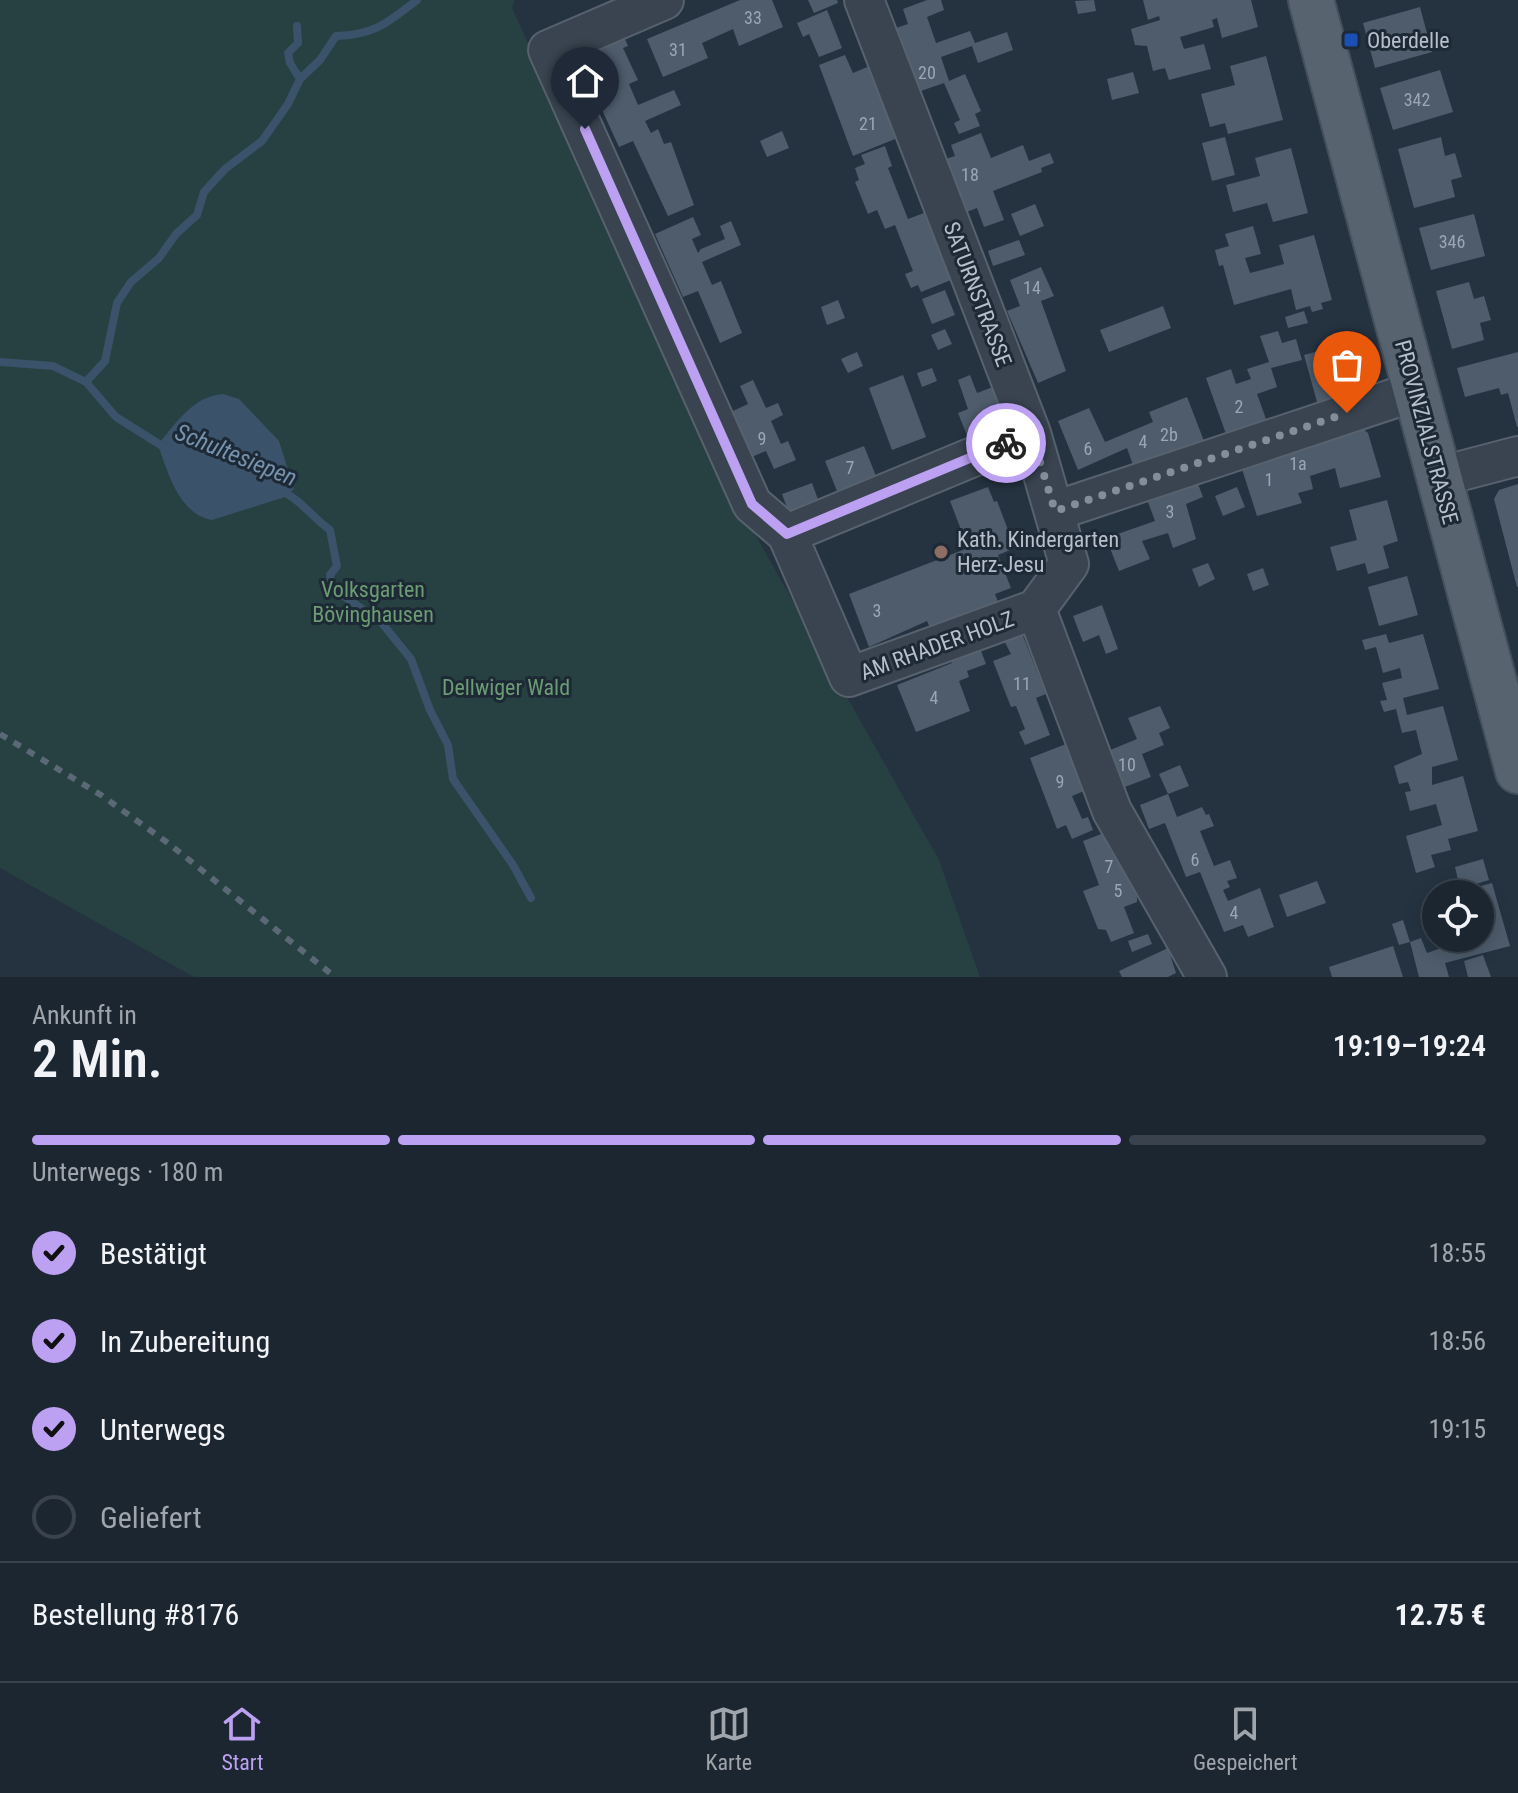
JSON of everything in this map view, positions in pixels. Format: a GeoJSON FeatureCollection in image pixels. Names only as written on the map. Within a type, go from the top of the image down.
{"type":"FeatureCollection","features":[{"type":"Feature","properties":{"kind":"main road","name":"PROVINZIALSTRASSE"},"geometry":{"type":"LineString","coordinates":[[1311,0],[1518,771]]}},
{"type":"Feature","properties":{"kind":"street","name":"AM RHADER HOLZ"},"geometry":{"type":"LineString","coordinates":[[664,0],[548,50],[752,504],[787,534],[849,677],[1036,609]]}},
{"type":"Feature","properties":{"kind":"street","name":"SATURNSTRASSE"},"geometry":{"type":"LineString","coordinates":[[864,0],[1031,433],[1055,511],[1069,564],[1036,609]]}},
{"type":"Feature","properties":{"kind":"street"},"geometry":{"type":"LineString","coordinates":[[1055,511],[1218,454],[1416,391]]}},
{"type":"Feature","properties":{"kind":"street"},"geometry":{"type":"LineString","coordinates":[[787,534],[1031,433]]}},
{"type":"Feature","properties":{"kind":"street"},"geometry":{"type":"LineString","coordinates":[[1438,477],[1518,456]]}},
{"type":"Feature","properties":{"kind":"street"},"geometry":{"type":"LineString","coordinates":[[1036,609],[1112,811],[1207,977]]}},
{"type":"Feature","properties":{"kind":"green space","name":"Dellwiger Wald"},"geometry":{"type":"Polygon","coordinates":[[[0,0],[515,0],[512,8],[743,513],[939,860],[980,977],[194,977],[0,868],[0,0]]]}},
{"type":"Feature","properties":{"kind":"water"},"geometry":{"type":"Polygon","coordinates":[[[223,394],[239,399],[279,441],[294,489],[285,497],[212,520],[191,510],[183,501],[158,445],[194,405],[223,394]]]}},
{"type":"Feature","properties":{"kind":"building"},"geometry":{"type":"Polygon","coordinates":[[[740,0],[772,0],[783,27],[739,46],[733,29],[702,43],[708,58],[663,77],[647,39],[740,0]]]}},
{"type":"Feature","properties":{"kind":"building"},"geometry":{"type":"Polygon","coordinates":[[[808,0],[837,0],[838,3],[814,13],[808,0]]]}},
{"type":"Feature","properties":{"kind":"building"},"geometry":{"type":"Polygon","coordinates":[[[927,0],[941,0],[944,10],[927,17],[936,43],[970,31],[975,43],[1007,32],[1013,50],[978,63],[972,46],[941,57],[949,81],[965,74],[981,111],[975,114],[980,126],[959,134],[954,123],[960,120],[944,83],[915,93],[893,29],[908,24],[903,9],[927,0]]]}},
{"type":"Feature","properties":{"kind":"building"},"geometry":{"type":"Polygon","coordinates":[[[1094,0],[1096,11],[1078,14],[1075,1],[1094,0]]]}},
{"type":"Feature","properties":{"kind":"building"},"geometry":{"type":"Polygon","coordinates":[[[1143,0],[1251,0],[1258,27],[1222,38],[1217,18],[1212,20],[1214,27],[1180,37],[1184,49],[1204,44],[1211,69],[1169,80],[1165,68],[1153,71],[1147,46],[1135,45],[1131,29],[1160,20],[1159,16],[1148,20],[1143,0]]]}},
{"type":"Feature","properties":{"kind":"building"},"geometry":{"type":"Polygon","coordinates":[[[1420,7],[1432,52],[1375,68],[1363,23],[1420,7]]]}},
{"type":"Feature","properties":{"kind":"building"},"geometry":{"type":"Polygon","coordinates":[[[827,10],[842,48],[819,57],[809,34],[803,37],[797,23],[827,10]]]}},
{"type":"Feature","properties":{"kind":"building"},"geometry":{"type":"Polygon","coordinates":[[[620,27],[628,46],[623,48],[638,80],[629,84],[638,105],[674,90],[681,105],[645,121],[651,133],[658,129],[664,144],[671,142],[694,205],[668,216],[633,141],[619,147],[582,66],[602,57],[595,37],[620,27]]]}},
{"type":"Feature","properties":{"kind":"building"},"geometry":{"type":"Polygon","coordinates":[[[845,55],[853,73],[872,65],[900,137],[853,156],[819,65],[845,55]]]}},
{"type":"Feature","properties":{"kind":"building"},"geometry":{"type":"Polygon","coordinates":[[[1266,56],[1283,120],[1228,134],[1225,123],[1210,127],[1201,94],[1235,85],[1230,66],[1266,56]]]}},
{"type":"Feature","properties":{"kind":"building"},"geometry":{"type":"Polygon","coordinates":[[[1440,70],[1453,112],[1393,130],[1380,88],[1440,70]]]}},
{"type":"Feature","properties":{"kind":"building"},"geometry":{"type":"Polygon","coordinates":[[[1133,72],[1139,93],[1112,100],[1107,79],[1133,72]]]}},
{"type":"Feature","properties":{"kind":"building"},"geometry":{"type":"Polygon","coordinates":[[[782,131],[789,148],[767,157],[760,141],[782,131]]]}},
{"type":"Feature","properties":{"kind":"building"},"geometry":{"type":"Polygon","coordinates":[[[981,133],[991,158],[1023,145],[1029,161],[1050,153],[1054,163],[1041,168],[1042,172],[993,191],[1004,220],[984,227],[977,208],[964,213],[942,160],[955,156],[951,145],[981,133]]]}},
{"type":"Feature","properties":{"kind":"building"},"geometry":{"type":"Polygon","coordinates":[[[1225,137],[1235,175],[1212,181],[1202,143],[1225,137]]]}},
{"type":"Feature","properties":{"kind":"building"},"geometry":{"type":"Polygon","coordinates":[[[1441,137],[1445,156],[1455,153],[1462,177],[1451,180],[1455,197],[1414,208],[1398,149],[1441,137]]]}},
{"type":"Feature","properties":{"kind":"building"},"geometry":{"type":"Polygon","coordinates":[[[885,146],[892,166],[888,168],[908,219],[924,213],[951,280],[921,292],[918,285],[911,288],[905,274],[913,271],[895,225],[885,229],[877,210],[868,214],[855,182],[859,180],[855,168],[865,164],[861,155],[885,146]]]}},
{"type":"Feature","properties":{"kind":"building"},"geometry":{"type":"Polygon","coordinates":[[[1291,148],[1308,213],[1273,222],[1267,203],[1233,212],[1226,185],[1260,176],[1255,158],[1291,148]]]}},
{"type":"Feature","properties":{"kind":"building"},"geometry":{"type":"Polygon","coordinates":[[[1035,204],[1044,226],[1020,236],[1011,214],[1035,204]]]}},
{"type":"Feature","properties":{"kind":"building"},"geometry":{"type":"Polygon","coordinates":[[[1474,214],[1485,256],[1431,270],[1419,228],[1474,214]]]}},
{"type":"Feature","properties":{"kind":"building"},"geometry":{"type":"Polygon","coordinates":[[[693,217],[701,235],[692,239],[698,253],[725,239],[720,226],[731,221],[741,245],[702,262],[712,285],[721,281],[742,333],[720,343],[698,291],[683,297],[655,234],[693,217]]]}},
{"type":"Feature","properties":{"kind":"building"},"geometry":{"type":"Polygon","coordinates":[[[1253,226],[1261,254],[1245,258],[1250,273],[1284,264],[1279,245],[1314,235],[1332,300],[1321,303],[1323,309],[1312,312],[1310,306],[1296,310],[1291,289],[1234,305],[1223,265],[1219,266],[1215,250],[1229,246],[1225,234],[1253,226]]]}},
{"type":"Feature","properties":{"kind":"building"},"geometry":{"type":"Polygon","coordinates":[[[1019,240],[1025,255],[993,266],[988,251],[1019,240]]]}},
{"type":"Feature","properties":{"kind":"building"},"geometry":{"type":"Polygon","coordinates":[[[1041,267],[1054,296],[1041,301],[1066,371],[1038,383],[1007,311],[1020,306],[1010,280],[1041,267]]]}},
{"type":"Feature","properties":{"kind":"building"},"geometry":{"type":"Polygon","coordinates":[[[1469,282],[1474,299],[1484,296],[1491,320],[1480,323],[1484,340],[1452,349],[1436,291],[1469,282]]]}},
{"type":"Feature","properties":{"kind":"building"},"geometry":{"type":"Polygon","coordinates":[[[945,290],[955,315],[932,324],[922,299],[945,290]]]}},
{"type":"Feature","properties":{"kind":"building"},"geometry":{"type":"Polygon","coordinates":[[[838,300],[845,318],[827,325],[821,307],[838,300]]]}},
{"type":"Feature","properties":{"kind":"building"},"geometry":{"type":"Polygon","coordinates":[[[1163,306],[1171,328],[1109,352],[1100,330],[1163,306]]]}},
{"type":"Feature","properties":{"kind":"building"},"geometry":{"type":"Polygon","coordinates":[[[1304,311],[1308,323],[1288,328],[1285,317],[1304,311]]]}},
{"type":"Feature","properties":{"kind":"building"},"geometry":{"type":"Polygon","coordinates":[[[945,329],[952,344],[938,350],[931,335],[945,329]]]}},
{"type":"Feature","properties":{"kind":"building"},"geometry":{"type":"Polygon","coordinates":[[[1278,331],[1282,343],[1296,339],[1302,360],[1271,368],[1277,387],[1257,394],[1266,419],[1226,434],[1206,378],[1231,369],[1236,384],[1251,379],[1247,369],[1269,362],[1260,336],[1278,331]]]}},
{"type":"Feature","properties":{"kind":"building"},"geometry":{"type":"Polygon","coordinates":[[[1344,344],[1356,388],[1353,393],[1317,402],[1304,355],[1344,344]]]}},
{"type":"Feature","properties":{"kind":"building"},"geometry":{"type":"Polygon","coordinates":[[[857,352],[863,366],[848,373],[841,359],[857,352]]]}},
{"type":"Feature","properties":{"kind":"building"},"geometry":{"type":"Polygon","coordinates":[[[1518,352],[1517,427],[1508,393],[1501,395],[1499,388],[1465,397],[1457,368],[1518,352]]]}},
{"type":"Feature","properties":{"kind":"building"},"geometry":{"type":"Polygon","coordinates":[[[932,368],[937,381],[922,387],[917,373],[932,368]]]}},
{"type":"Feature","properties":{"kind":"building"},"geometry":{"type":"Polygon","coordinates":[[[903,375],[926,437],[892,450],[869,388],[903,375]]]}},
{"type":"Feature","properties":{"kind":"building"},"geometry":{"type":"Polygon","coordinates":[[[970,375],[977,393],[998,385],[1013,423],[968,438],[958,413],[968,409],[958,380],[970,375]]]}},
{"type":"Feature","properties":{"kind":"building"},"geometry":{"type":"Polygon","coordinates":[[[753,380],[766,408],[778,403],[783,415],[771,421],[781,444],[788,441],[796,460],[774,469],[766,451],[752,457],[733,411],[748,404],[740,386],[753,380]]]}},
{"type":"Feature","properties":{"kind":"building"},"geometry":{"type":"Polygon","coordinates":[[[1187,397],[1204,441],[1134,468],[1127,448],[1078,470],[1058,421],[1089,408],[1105,442],[1153,422],[1149,412],[1187,397]]]}},
{"type":"Feature","properties":{"kind":"building"},"geometry":{"type":"Polygon","coordinates":[[[1363,429],[1368,433],[1381,477],[1340,488],[1335,468],[1310,476],[1313,489],[1298,493],[1302,503],[1257,516],[1241,466],[1363,429]]]}},
{"type":"Feature","properties":{"kind":"building"},"geometry":{"type":"Polygon","coordinates":[[[864,446],[876,476],[837,491],[825,461],[864,446]]]}},
{"type":"Feature","properties":{"kind":"building"},"geometry":{"type":"Polygon","coordinates":[[[812,483],[820,505],[790,516],[782,494],[812,483]]]}},
{"type":"Feature","properties":{"kind":"building"},"geometry":{"type":"Polygon","coordinates":[[[1198,484],[1203,497],[1186,504],[1196,539],[1173,548],[1168,533],[1142,541],[1150,559],[1119,571],[1106,538],[1155,521],[1148,502],[1198,484]]]}},
{"type":"Feature","properties":{"kind":"building"},"geometry":{"type":"Polygon","coordinates":[[[1518,484],[1517,587],[1494,499],[1499,490],[1518,484]]]}},
{"type":"Feature","properties":{"kind":"building"},"geometry":{"type":"Polygon","coordinates":[[[988,487],[994,502],[997,501],[1015,548],[998,555],[1011,588],[995,594],[998,602],[930,628],[927,621],[869,647],[849,594],[968,548],[950,501],[988,487]]]}},
{"type":"Feature","properties":{"kind":"building"},"geometry":{"type":"Polygon","coordinates":[[[1237,487],[1245,507],[1223,516],[1215,496],[1237,487]]]}},
{"type":"Feature","properties":{"kind":"building"},"geometry":{"type":"Polygon","coordinates":[[[1387,500],[1398,541],[1383,546],[1389,568],[1368,574],[1365,563],[1337,571],[1330,547],[1357,540],[1349,510],[1387,500]]]}},
{"type":"Feature","properties":{"kind":"building"},"geometry":{"type":"Polygon","coordinates":[[[1208,563],[1215,579],[1199,587],[1192,569],[1208,563]]]}},
{"type":"Feature","properties":{"kind":"building"},"geometry":{"type":"Polygon","coordinates":[[[1263,568],[1269,585],[1253,591],[1247,574],[1263,568]]]}},
{"type":"Feature","properties":{"kind":"building"},"geometry":{"type":"Polygon","coordinates":[[[1407,576],[1418,615],[1379,626],[1368,587],[1407,576]]]}},
{"type":"Feature","properties":{"kind":"building"},"geometry":{"type":"Polygon","coordinates":[[[1102,605],[1118,649],[1106,654],[1099,635],[1083,642],[1073,616],[1102,605]]]}},
{"type":"Feature","properties":{"kind":"building"},"geometry":{"type":"Polygon","coordinates":[[[1019,626],[1046,694],[1036,698],[1050,735],[1025,745],[1019,732],[1025,729],[1016,706],[1011,707],[993,661],[1011,654],[1000,633],[1019,626]]]}},
{"type":"Feature","properties":{"kind":"building"},"geometry":{"type":"Polygon","coordinates":[[[1386,634],[1389,643],[1423,634],[1439,689],[1403,698],[1407,715],[1443,706],[1458,760],[1432,767],[1432,785],[1463,776],[1478,831],[1448,839],[1451,850],[1431,855],[1435,867],[1416,873],[1406,836],[1442,825],[1436,804],[1410,811],[1405,792],[1411,791],[1408,782],[1399,784],[1394,766],[1422,754],[1416,730],[1402,733],[1396,709],[1384,712],[1380,701],[1387,700],[1382,683],[1402,678],[1400,668],[1383,673],[1376,647],[1365,650],[1362,640],[1386,634]]]}},
{"type":"Feature","properties":{"kind":"building"},"geometry":{"type":"Polygon","coordinates":[[[978,643],[986,664],[967,671],[969,677],[959,681],[970,711],[916,732],[897,685],[952,663],[950,659],[978,643]]]}},
{"type":"Feature","properties":{"kind":"building"},"geometry":{"type":"Polygon","coordinates":[[[1160,706],[1170,728],[1159,733],[1164,745],[1142,754],[1151,777],[1117,790],[1103,753],[1137,739],[1128,718],[1160,706]]]}},
{"type":"Feature","properties":{"kind":"building"},"geometry":{"type":"Polygon","coordinates":[[[1066,744],[1084,791],[1072,796],[1082,819],[1088,817],[1093,830],[1072,839],[1066,825],[1057,829],[1030,758],[1066,744]]]}},
{"type":"Feature","properties":{"kind":"building"},"geometry":{"type":"Polygon","coordinates":[[[1180,765],[1189,786],[1168,794],[1159,774],[1180,765]]]}},
{"type":"Feature","properties":{"kind":"building"},"geometry":{"type":"Polygon","coordinates":[[[1168,794],[1177,817],[1202,807],[1206,815],[1209,814],[1214,826],[1200,831],[1214,866],[1230,860],[1237,878],[1227,881],[1230,887],[1223,890],[1228,901],[1260,888],[1274,927],[1248,937],[1243,925],[1224,932],[1200,872],[1186,877],[1165,823],[1149,829],[1140,805],[1168,794]]]}},
{"type":"Feature","properties":{"kind":"building"},"geometry":{"type":"Polygon","coordinates":[[[1104,833],[1111,852],[1119,849],[1137,897],[1137,902],[1124,907],[1134,933],[1111,942],[1106,930],[1098,929],[1083,891],[1099,885],[1083,841],[1104,833]]]}},
{"type":"Feature","properties":{"kind":"building"},"geometry":{"type":"Polygon","coordinates":[[[1483,859],[1489,880],[1458,880],[1455,867],[1483,859]]]}},
{"type":"Feature","properties":{"kind":"building"},"geometry":{"type":"Polygon","coordinates":[[[1317,881],[1326,903],[1287,917],[1279,895],[1317,881]]]}},
{"type":"Feature","properties":{"kind":"building"},"geometry":{"type":"Polygon","coordinates":[[[1494,890],[1510,946],[1494,950],[1494,890]]]}},
{"type":"Feature","properties":{"kind":"building"},"geometry":{"type":"Polygon","coordinates":[[[1403,920],[1410,942],[1399,945],[1392,924],[1403,920]]]}},
{"type":"Feature","properties":{"kind":"building"},"geometry":{"type":"Polygon","coordinates":[[[1148,934],[1152,944],[1132,952],[1128,941],[1148,934]]]}},
{"type":"Feature","properties":{"kind":"building"},"geometry":{"type":"Polygon","coordinates":[[[1421,938],[1422,952],[1487,952],[1445,963],[1449,977],[1419,977],[1410,942],[1421,938]]]}},
{"type":"Feature","properties":{"kind":"building"},"geometry":{"type":"Polygon","coordinates":[[[1393,946],[1403,977],[1332,977],[1329,967],[1393,946]]]}},
{"type":"Feature","properties":{"kind":"building"},"geometry":{"type":"Polygon","coordinates":[[[1168,948],[1176,973],[1168,977],[1122,977],[1119,971],[1168,948]]]}},
{"type":"Feature","properties":{"kind":"building"},"geometry":{"type":"Polygon","coordinates":[[[1483,955],[1491,977],[1468,977],[1464,961],[1483,955]]]}},
{"type":"Feature","properties":{"kind":"waterway"},"geometry":{"type":"LineString","coordinates":[[0,362],[53,366],[86,382],[105,361],[117,303],[131,282],[159,258],[176,234],[197,215],[204,192],[225,169],[262,141],[288,104],[300,79],[320,60],[336,36],[371,30],[417,0]]}},
{"type":"Feature","properties":{"kind":"waterway"},"geometry":{"type":"LineString","coordinates":[[297,26],[298,43],[288,53],[300,79]]}},
{"type":"Feature","properties":{"kind":"waterway","name":"Schultesiepen"},"geometry":{"type":"LineString","coordinates":[[86,382],[116,417],[167,449]]}},
{"type":"Feature","properties":{"kind":"waterway","name":"Schultesiepen"},"geometry":{"type":"LineString","coordinates":[[281,491],[294,498],[330,530],[337,566],[330,575],[332,588],[381,622],[411,659],[430,710],[448,745],[453,779],[513,865],[531,898]]}},
{"type":"Feature","properties":{"kind":"railway"},"geometry":{"type":"LineString","coordinates":[[0,734],[101,795],[168,843],[335,977]]}},
{"type":"Feature","properties":{"kind":"way so far"},"geometry":{"type":"LineString","coordinates":[[1006,443],[1031,433],[1055,511],[1347,413]]}},
{"type":"Feature","properties":{"kind":"place","name":"Oberdelle"},"geometry":{"type":"Point","coordinates":[1351,40]}},
{"type":"Feature","properties":{"kind":"place","name":"Kath. Kindergarten Herz-Jesu"},"geometry":{"type":"Point","coordinates":[941,552]}},
{"type":"Feature","properties":{"kind":"route"},"geometry":{"type":"LineString","coordinates":[[585,129],[752,504],[787,534],[1006,443]]}},
{"type":"Feature","properties":{"kind":"park label","name":"Volksgarten Bövinghausen"},"geometry":{"type":"Point","coordinates":[373,602]}}]}
